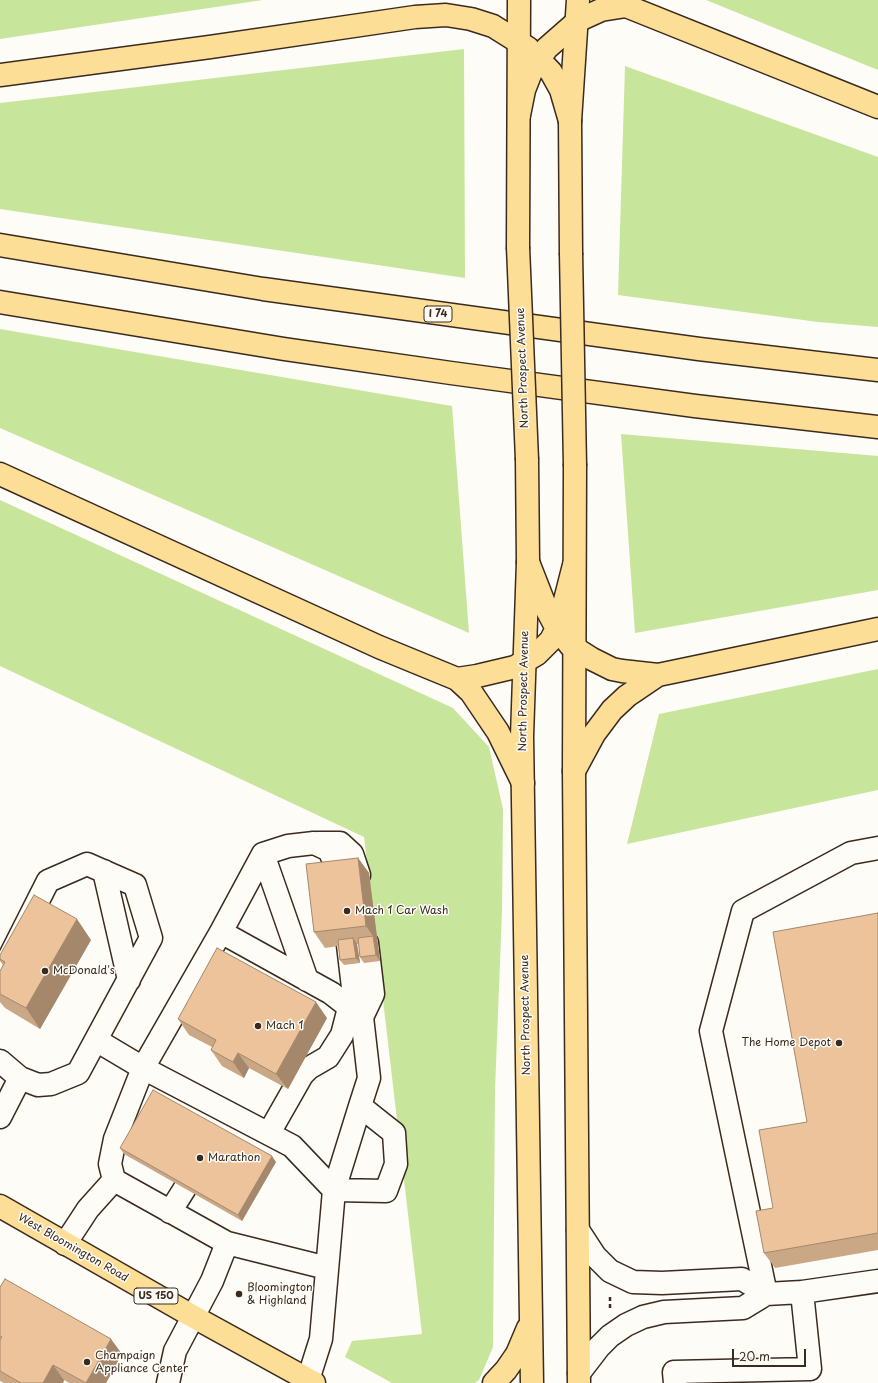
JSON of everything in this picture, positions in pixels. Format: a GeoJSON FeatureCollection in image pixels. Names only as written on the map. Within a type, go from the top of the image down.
{"type":"FeatureCollection","features":[{"type":"Feature","properties":{"kind":"main road"},"geometry":{"type":"LineString","coordinates":[[415,17],[440,7],[451,0]]}},
{"type":"Feature","properties":{"kind":"main road","name":"North Prospect Avenue"},"geometry":{"type":"LineString","coordinates":[[519,0],[518,247],[527,460],[528,562],[524,662],[523,783],[532,1383]]}},
{"type":"Feature","properties":{"kind":"main road"},"geometry":{"type":"LineString","coordinates":[[578,0],[570,121],[575,466],[574,770],[579,1378]]}},
{"type":"Feature","properties":{"kind":"main road"},"geometry":{"type":"LineString","coordinates":[[519,115],[524,90],[533,67],[547,48],[576,22],[601,10],[622,3],[878,107]]}},
{"type":"Feature","properties":{"kind":"main road"},"geometry":{"type":"LineString","coordinates":[[0,75],[210,47],[415,17],[446,15],[471,19],[493,26],[519,41],[551,72],[561,90],[570,121]]}},
{"type":"Feature","properties":{"kind":"main road","name":"I 74"},"geometry":{"type":"LineString","coordinates":[[0,245],[263,289],[685,347],[878,370]]}},
{"type":"Feature","properties":{"kind":"main road"},"geometry":{"type":"LineString","coordinates":[[0,302],[284,349],[451,373],[703,406],[878,426]]}},
{"type":"Feature","properties":{"kind":"main road"},"geometry":{"type":"LineString","coordinates":[[0,474],[379,647],[457,679],[471,692],[498,732],[523,783]]}},
{"type":"Feature","properties":{"kind":"main road"},"geometry":{"type":"LineString","coordinates":[[528,562],[537,590],[557,628],[574,647],[592,659],[612,669],[658,675],[878,629]]}},
{"type":"Feature","properties":{"kind":"main road"},"geometry":{"type":"LineString","coordinates":[[457,679],[515,667],[537,654],[551,640],[557,628],[567,599],[574,565]]}},
{"type":"Feature","properties":{"kind":"main road"},"geometry":{"type":"LineString","coordinates":[[574,770],[594,734],[612,710],[627,696],[658,675]]}},
{"type":"Feature","properties":{"kind":"main road","name":"West Bloomington Road"},"geometry":{"type":"LineString","coordinates":[[0,1206],[194,1317],[311,1381]]}},
{"type":"Feature","properties":{"kind":"main road"},"geometry":{"type":"LineString","coordinates":[[494,1383],[506,1370],[517,1354],[531,1320]]}},
{"type":"Feature","properties":{"kind":"street"},"geometry":{"type":"LineString","coordinates":[[327,1268],[227,1242],[114,1180],[110,1164],[115,1139],[143,1068],[221,932],[263,854],[288,846],[314,843],[329,850],[350,876]]}},
{"type":"Feature","properties":{"kind":"street"},"geometry":{"type":"LineString","coordinates":[[766,1294],[710,1031],[743,911],[851,853],[878,848]]}},
{"type":"Feature","properties":{"kind":"street"},"geometry":{"type":"LineString","coordinates":[[263,854],[307,980]]}},
{"type":"Feature","properties":{"kind":"street"},"geometry":{"type":"LineString","coordinates":[[0,976],[48,881],[87,864],[135,885],[151,938],[78,1073],[51,1084],[38,1085],[20,1078],[0,1061]]}},
{"type":"Feature","properties":{"kind":"street"},"geometry":{"type":"LineString","coordinates":[[104,871],[129,980]]}},
{"type":"Feature","properties":{"kind":"street"},"geometry":{"type":"LineString","coordinates":[[221,932],[330,993],[356,1012]]}},
{"type":"Feature","properties":{"kind":"street"},"geometry":{"type":"LineString","coordinates":[[311,1381],[321,1339],[334,1190],[369,1078],[354,996],[357,944]]}},
{"type":"Feature","properties":{"kind":"street"},"geometry":{"type":"LineString","coordinates":[[269,1134],[302,1075],[309,1068],[328,1057],[356,1012]]}},
{"type":"Feature","properties":{"kind":"street"},"geometry":{"type":"LineString","coordinates":[[96,1040],[143,1068],[224,1121],[269,1134],[292,1146],[334,1190],[386,1192],[396,1164],[394,1134],[360,1106]]}},
{"type":"Feature","properties":{"kind":"street"},"geometry":{"type":"LineString","coordinates":[[0,1117],[20,1078]]}},
{"type":"Feature","properties":{"kind":"street"},"geometry":{"type":"LineString","coordinates":[[65,1244],[88,1209],[114,1180]]}},
{"type":"Feature","properties":{"kind":"street"},"geometry":{"type":"LineString","coordinates":[[170,1212],[185,1188]]}},
{"type":"Feature","properties":{"kind":"street"},"geometry":{"type":"LineString","coordinates":[[578,1230],[595,1256],[610,1271],[629,1280],[662,1283],[742,1279],[766,1294]]}},
{"type":"Feature","properties":{"kind":"street"},"geometry":{"type":"LineString","coordinates":[[168,1383],[176,1351],[212,1281],[227,1242]]}},
{"type":"Feature","properties":{"kind":"street"},"geometry":{"type":"LineString","coordinates":[[579,1378],[599,1347],[610,1336],[626,1325],[643,1317],[664,1312],[743,1308],[766,1294],[802,1292],[878,1281]]}},
{"type":"Feature","properties":{"kind":"street"},"geometry":{"type":"LineString","coordinates":[[675,1383],[674,1372],[810,1369],[802,1292]]}},
{"type":"Feature","properties":{"kind":"path"},"geometry":{"type":"LineString","coordinates":[[610,1295],[610,1309]]}},
{"type":"Feature","properties":{"kind":"green space"},"geometry":{"type":"Polygon","coordinates":[[[0,0],[263,0],[0,39],[0,0]]]}},
{"type":"Feature","properties":{"kind":"green space"},"geometry":{"type":"Polygon","coordinates":[[[706,0],[878,0],[878,70],[706,0]]]}},
{"type":"Feature","properties":{"kind":"green space"},"geometry":{"type":"Polygon","coordinates":[[[464,49],[465,278],[0,209],[0,103],[464,49]]]}},
{"type":"Feature","properties":{"kind":"green space"},"geometry":{"type":"Polygon","coordinates":[[[625,66],[878,157],[878,327],[818,322],[618,295],[625,66]]]}},
{"type":"Feature","properties":{"kind":"green space"},"geometry":{"type":"Polygon","coordinates":[[[0,329],[452,406],[469,633],[0,428],[0,329]]]}},
{"type":"Feature","properties":{"kind":"green space"},"geometry":{"type":"Polygon","coordinates":[[[621,434],[878,456],[878,590],[635,633],[621,434]]]}},
{"type":"Feature","properties":{"kind":"green space"},"geometry":{"type":"Polygon","coordinates":[[[0,500],[453,708],[489,747],[503,809],[502,911],[495,1090],[493,1347],[479,1380],[475,1383],[392,1383],[345,1357],[352,1341],[422,1334],[364,837],[0,666],[0,500]]]}},
{"type":"Feature","properties":{"kind":"green space"},"geometry":{"type":"Polygon","coordinates":[[[878,669],[878,790],[627,844],[659,714],[878,669]]]}},
{"type":"Feature","properties":{"kind":"building","name":"Mach 1 Car Wash"},"geometry":{"type":"Polygon","coordinates":[[[358,858],[366,926],[314,932],[306,864],[358,858]]]}},
{"type":"Feature","properties":{"kind":"building"},"geometry":{"type":"Polygon","coordinates":[[[34,895],[77,919],[26,1008],[0,994],[0,971],[5,962],[0,959],[0,955],[34,895]]]}},
{"type":"Feature","properties":{"kind":"building","name":"The Home Depot"},"geometry":{"type":"Polygon","coordinates":[[[878,913],[878,1233],[764,1253],[756,1211],[773,1208],[759,1130],[807,1122],[773,932],[878,913]]]}},
{"type":"Feature","properties":{"kind":"building"},"geometry":{"type":"Polygon","coordinates":[[[373,936],[376,955],[360,957],[358,938],[373,936]]]}},
{"type":"Feature","properties":{"kind":"building"},"geometry":{"type":"Polygon","coordinates":[[[353,938],[356,958],[340,960],[338,940],[353,938]]]}},
{"type":"Feature","properties":{"kind":"building","name":"Mach 1"},"geometry":{"type":"Polygon","coordinates":[[[217,948],[316,1002],[276,1074],[238,1053],[233,1062],[211,1050],[216,1040],[178,1019],[217,948]]]}},
{"type":"Feature","properties":{"kind":"building","name":"Marathon"},"geometry":{"type":"Polygon","coordinates":[[[153,1090],[272,1156],[238,1215],[120,1148],[153,1090]]]}},
{"type":"Feature","properties":{"kind":"building"},"geometry":{"type":"Polygon","coordinates":[[[5,1279],[111,1339],[86,1383],[53,1365],[43,1383],[21,1383],[0,1371],[0,1340],[2,1337],[0,1336],[0,1287],[5,1279]]]}},
{"type":"Feature","properties":{"kind":"place","name":"Mach 1 Car Wash"},"geometry":{"type":"Point","coordinates":[347,911]}},
{"type":"Feature","properties":{"kind":"place","name":"McDonald's"},"geometry":{"type":"Point","coordinates":[45,971]}},
{"type":"Feature","properties":{"kind":"place","name":"Mach 1"},"geometry":{"type":"Point","coordinates":[258,1026]}},
{"type":"Feature","properties":{"kind":"place","name":"The Home Depot"},"geometry":{"type":"Point","coordinates":[839,1043]}},
{"type":"Feature","properties":{"kind":"place","name":"Marathon"},"geometry":{"type":"Point","coordinates":[200,1158]}},
{"type":"Feature","properties":{"kind":"place","name":"Bloomington & Highland"},"geometry":{"type":"Point","coordinates":[239,1294]}},
{"type":"Feature","properties":{"kind":"place","name":"Champaign Appliance Center"},"geometry":{"type":"Point","coordinates":[87,1362]}}]}
